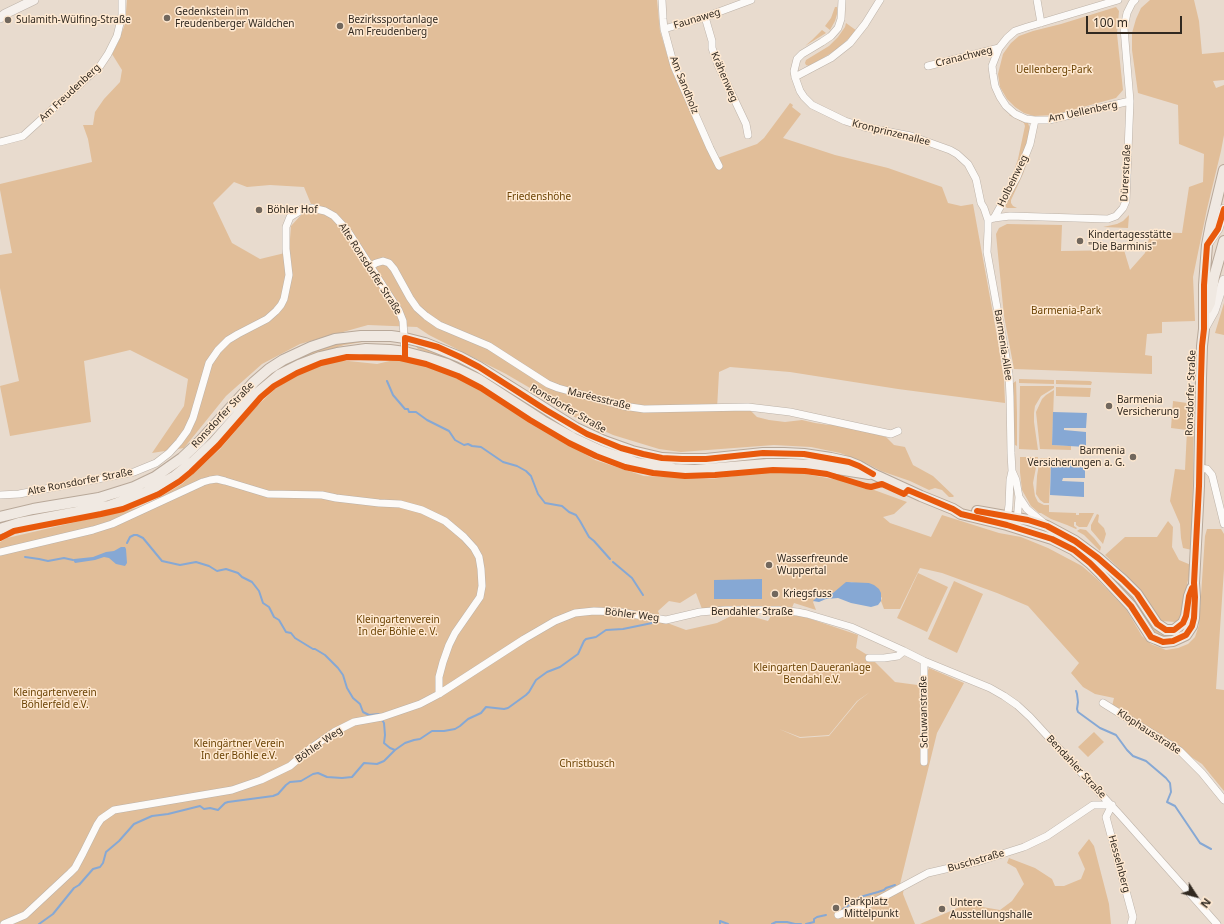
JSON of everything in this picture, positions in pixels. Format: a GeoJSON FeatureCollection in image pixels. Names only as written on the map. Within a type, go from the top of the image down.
{"type":"FeatureCollection","features":[{"type":"Feature","properties":{"kind":"main road"},"geometry":{"type":"LineString","coordinates":[[1207,245],[1224,170]]}},
{"type":"Feature","properties":{"kind":"main road"},"geometry":{"type":"LineString","coordinates":[[1210,301],[1214,277],[1224,241]]}},
{"type":"Feature","properties":{"kind":"main road","name":"Ronsdorfer Straße"},"geometry":{"type":"LineString","coordinates":[[1012,521],[1074,550],[1090,563],[1123,596],[1147,631],[1156,639],[1165,642],[1173,641],[1186,635],[1190,630],[1194,618],[1195,597],[1194,583],[1204,328],[1205,314],[1210,301],[1207,245]]}},
{"type":"Feature","properties":{"kind":"main road","name":"Ronsdorfer Straße"},"geometry":{"type":"LineString","coordinates":[[0,517],[84,501],[134,487],[155,477],[191,450],[254,382],[269,369],[298,352],[323,343],[347,337],[378,335],[405,338],[438,347],[460,357],[576,428],[604,441],[632,451],[662,458],[682,459],[706,459],[763,453],[804,454],[849,462],[961,514],[1047,526],[1075,541],[1098,558],[1129,585],[1137,594],[1157,624],[1166,630],[1174,630],[1183,623],[1186,616],[1189,596],[1194,583]]}},
{"type":"Feature","properties":{"kind":"main road","name":"Ronsdorfer Straße"},"geometry":{"type":"LineString","coordinates":[[0,529],[19,523],[109,506],[155,489],[176,476],[194,461],[213,443],[255,395],[283,373],[320,357],[337,352],[354,350],[376,349],[406,352],[447,364],[493,388],[566,434],[601,452],[637,464],[666,469],[690,470],[767,464],[790,464],[812,465],[858,473],[873,474]]}},
{"type":"Feature","properties":{"kind":"street"},"geometry":{"type":"LineString","coordinates":[[0,18],[34,0]]}},
{"type":"Feature","properties":{"kind":"street","name":"Am Freudenberg"},"geometry":{"type":"LineString","coordinates":[[0,142],[23,136],[100,66],[117,36],[122,15],[122,0]]}},
{"type":"Feature","properties":{"kind":"street","name":"Am Sandholz"},"geometry":{"type":"LineString","coordinates":[[662,0],[662,18],[674,66],[719,166]]}},
{"type":"Feature","properties":{"kind":"street","name":"Faunaweg"},"geometry":{"type":"LineString","coordinates":[[664,29],[705,17],[751,0]]}},
{"type":"Feature","properties":{"kind":"street"},"geometry":{"type":"LineString","coordinates":[[842,0],[841,19],[838,28],[831,36],[802,54],[797,59],[794,71],[795,77],[831,58],[850,43],[865,24],[880,0]]}},
{"type":"Feature","properties":{"kind":"street"},"geometry":{"type":"LineString","coordinates":[[1037,0],[1041,23]]}},
{"type":"Feature","properties":{"kind":"street","name":"Am Uellenberg"},"geometry":{"type":"LineString","coordinates":[[1118,0],[1015,31],[999,48],[992,66],[995,86],[1000,97],[1006,106],[1015,114],[1026,119],[1049,120],[1130,101]]}},
{"type":"Feature","properties":{"kind":"street","name":"Dürerstraße"},"geometry":{"type":"LineString","coordinates":[[991,219],[1010,216],[1108,219],[1120,213],[1124,208],[1126,202],[1130,101],[1124,28],[1127,13],[1132,2],[1135,0]]}},
{"type":"Feature","properties":{"kind":"street","name":"Krähenweg"},"geometry":{"type":"LineString","coordinates":[[705,17],[712,41],[712,48],[718,65],[746,124],[748,135]]}},
{"type":"Feature","properties":{"kind":"street","name":"Cranachweg"},"geometry":{"type":"LineString","coordinates":[[928,66],[999,48]]}},
{"type":"Feature","properties":{"kind":"street","name":"Kronprinzenallee"},"geometry":{"type":"LineString","coordinates":[[795,77],[800,92],[808,101],[812,105],[834,116],[864,127],[911,136],[957,154],[968,164],[973,172],[981,203],[991,219]]}},
{"type":"Feature","properties":{"kind":"street","name":"Am Uellenberg"},"geometry":{"type":"LineString","coordinates":[[1030,144],[1036,120]]}},
{"type":"Feature","properties":{"kind":"street","name":"Holbeinweg"},"geometry":{"type":"LineString","coordinates":[[991,219],[1017,177],[1030,144]]}},
{"type":"Feature","properties":{"kind":"street","name":"Alte Ronsdorfer Straße"},"geometry":{"type":"LineString","coordinates":[[0,495],[20,494],[134,472],[156,463],[169,453],[187,431],[193,418],[209,363],[215,354],[228,340],[276,312],[284,299],[289,276],[286,249],[286,227],[290,217],[303,209],[312,208],[325,211],[334,216],[347,230],[402,317],[406,352]]}},
{"type":"Feature","properties":{"kind":"street","name":"Ronsdorfer Straße"},"geometry":{"type":"LineString","coordinates":[[1207,245],[1218,228],[1224,209]]}},
{"type":"Feature","properties":{"kind":"street","name":"Barmenia-Allee"},"geometry":{"type":"LineString","coordinates":[[991,219],[988,231],[987,252],[1009,374],[1012,471],[1010,480],[1009,505],[1012,521]]}},
{"type":"Feature","properties":{"kind":"street","name":"Maréesstraße"},"geometry":{"type":"LineString","coordinates":[[371,266],[383,261],[389,263],[417,308],[439,326],[489,346],[548,384],[558,388],[597,400],[635,408],[748,407],[790,412],[891,434],[898,431]]}},
{"type":"Feature","properties":{"kind":"street","name":"Ronsdorfer Straße"},"geometry":{"type":"LineString","coordinates":[[1204,328],[1210,301],[1224,280]]}},
{"type":"Feature","properties":{"kind":"street"},"geometry":{"type":"LineString","coordinates":[[1199,468],[1207,468],[1212,475],[1224,524]]}},
{"type":"Feature","properties":{"kind":"street","name":"Barmenia-Allee"},"geometry":{"type":"LineString","coordinates":[[1012,471],[1016,480],[1019,497],[1027,509],[1047,526]]}},
{"type":"Feature","properties":{"kind":"street"},"geometry":{"type":"LineString","coordinates":[[0,552],[93,530],[112,524],[203,482],[217,479],[268,494],[322,495],[379,503],[400,504],[422,510],[445,521],[464,537],[474,548],[481,569],[482,586],[480,597],[449,645],[439,677],[439,694]]}},
{"type":"Feature","properties":{"kind":"street","name":"Barmenia-Allee"},"geometry":{"type":"LineString","coordinates":[[1012,521],[1019,497]]}},
{"type":"Feature","properties":{"kind":"street","name":"Bendahler Straße"},"geometry":{"type":"LineString","coordinates":[[666,620],[700,612],[725,610],[779,610],[807,614],[858,630],[924,661],[990,688],[1017,705],[1112,805],[1217,924]]}},
{"type":"Feature","properties":{"kind":"street","name":"Böhler Weg"},"geometry":{"type":"LineString","coordinates":[[4,924],[25,915],[75,868],[96,824],[114,810],[232,790],[261,780],[290,766],[311,748],[334,732],[354,722],[389,715],[420,704],[439,694],[524,639],[555,621],[575,613],[594,611],[620,612],[666,620]]}},
{"type":"Feature","properties":{"kind":"street"},"geometry":{"type":"LineString","coordinates":[[869,658],[898,656],[904,651]]}},
{"type":"Feature","properties":{"kind":"street","name":"Schuwanstraße"},"geometry":{"type":"LineString","coordinates":[[924,661],[924,762]]}},
{"type":"Feature","properties":{"kind":"street","name":"Klophausstraße"},"geometry":{"type":"LineString","coordinates":[[1103,703],[1180,752],[1202,773],[1224,800]]}},
{"type":"Feature","properties":{"kind":"street","name":"Buschstraße"},"geometry":{"type":"LineString","coordinates":[[838,915],[874,902],[928,873],[980,862],[1024,847],[1047,836],[1093,805],[1112,805]]}},
{"type":"Feature","properties":{"kind":"street","name":"Hesselnberg"},"geometry":{"type":"LineString","coordinates":[[1112,805],[1106,817],[1133,917],[1131,924]]}},
{"type":"Feature","properties":{"kind":"green space","name":"Friedenshöhe"},"geometry":{"type":"Polygon","coordinates":[[[127,0],[657,0],[660,31],[672,71],[712,160],[757,144],[764,138],[790,103],[793,105],[792,107],[801,114],[783,138],[835,155],[888,168],[942,187],[948,203],[961,206],[973,204],[997,336],[1004,380],[1005,403],[898,389],[790,372],[730,367],[719,372],[717,409],[751,411],[757,417],[785,422],[802,420],[829,425],[840,424],[886,437],[894,445],[905,447],[913,465],[933,476],[954,496],[949,497],[942,490],[935,488],[929,490],[840,453],[811,447],[774,445],[681,452],[659,449],[613,435],[568,414],[566,409],[506,374],[429,335],[417,327],[368,325],[300,344],[262,364],[226,396],[184,448],[152,453],[184,406],[188,379],[130,350],[84,361],[91,422],[10,436],[0,386],[19,381],[0,288],[0,255],[12,253],[0,184],[92,162],[88,139],[83,125],[93,125],[95,112],[104,99],[120,82],[122,70],[112,54],[125,24],[127,0]],[[234,182],[213,203],[232,243],[260,259],[289,252],[291,226],[311,204],[304,187],[270,185],[247,187],[234,182]]]}},
{"type":"Feature","properties":{"kind":"green space","name":"Barmenia-Park"},"geometry":{"type":"Polygon","coordinates":[[[1150,0],[1194,0],[1199,21],[1202,54],[1224,52],[1224,80],[1213,81],[1216,88],[1224,85],[1224,135],[1193,277],[1195,321],[1162,322],[1162,333],[1147,334],[1145,355],[1152,356],[1152,374],[1014,369],[1004,316],[996,234],[999,228],[1007,224],[1062,225],[1061,251],[1124,250],[1130,270],[1145,253],[1151,232],[1182,233],[1189,187],[1203,182],[1204,154],[1179,144],[1178,105],[1138,93],[1132,50],[1132,33],[1141,8],[1150,0]]]}},
{"type":"Feature","properties":{"kind":"green space"},"geometry":{"type":"Polygon","coordinates":[[[835,7],[837,7],[837,14],[830,30],[825,26],[831,18],[835,7]]]}},
{"type":"Feature","properties":{"kind":"green space","name":"Uellenberg-Park"},"geometry":{"type":"Polygon","coordinates":[[[1116,7],[1119,11],[1117,34],[1123,90],[1116,98],[1054,115],[1034,116],[1024,113],[1007,99],[1000,87],[998,74],[1003,54],[1011,43],[1019,36],[1116,7]]]}},
{"type":"Feature","properties":{"kind":"green space"},"geometry":{"type":"Polygon","coordinates":[[[846,23],[857,31],[836,50],[809,66],[806,65],[806,60],[829,46],[838,37],[846,23]]]}},
{"type":"Feature","properties":{"kind":"green space"},"geometry":{"type":"Polygon","coordinates":[[[822,30],[826,33],[805,46],[812,40],[822,30]]]}},
{"type":"Feature","properties":{"kind":"green space"},"geometry":{"type":"Polygon","coordinates":[[[1012,114],[1028,123],[1030,129],[1022,161],[1004,196],[1003,195],[1018,159],[1025,126],[1024,123],[1009,115],[1012,114]]]}},
{"type":"Feature","properties":{"kind":"green space"},"geometry":{"type":"Polygon","coordinates":[[[1031,150],[1023,174],[1011,200],[1013,206],[1017,208],[1007,208],[1004,205],[1031,150]]]}},
{"type":"Feature","properties":{"kind":"green space"},"geometry":{"type":"Polygon","coordinates":[[[1129,215],[1128,228],[1103,227],[1117,224],[1129,215]]]}},
{"type":"Feature","properties":{"kind":"green space"},"geometry":{"type":"Polygon","coordinates":[[[1224,303],[1224,335],[1215,333],[1224,303]]]}},
{"type":"Feature","properties":{"kind":"green space"},"geometry":{"type":"Polygon","coordinates":[[[356,340],[385,340],[397,342],[362,342],[344,345],[307,357],[213,437],[184,465],[143,490],[110,501],[0,525],[0,522],[151,483],[247,394],[279,367],[302,355],[332,345],[356,340]]]}},
{"type":"Feature","properties":{"kind":"green space"},"geometry":{"type":"Polygon","coordinates":[[[414,344],[455,359],[630,455],[592,443],[434,355],[418,349],[414,344]]]}},
{"type":"Feature","properties":{"kind":"green space","name":"Christbusch"},"geometry":{"type":"Polygon","coordinates":[[[398,359],[419,361],[453,372],[537,426],[595,460],[644,476],[711,479],[783,470],[855,483],[907,502],[894,514],[883,517],[890,523],[931,537],[942,515],[999,533],[1021,537],[1048,548],[1082,566],[1126,609],[1142,636],[1151,644],[1166,650],[1178,648],[1188,644],[1195,637],[1199,625],[1205,536],[1207,529],[1221,529],[1224,534],[1224,569],[1216,689],[1224,690],[1224,791],[1202,764],[1112,706],[1114,698],[1095,694],[1083,687],[1071,673],[1079,663],[1028,606],[942,573],[920,568],[900,609],[884,609],[881,601],[882,598],[869,583],[851,582],[833,593],[817,597],[813,602],[816,610],[794,603],[791,610],[702,609],[696,593],[680,603],[669,601],[658,611],[662,621],[686,630],[717,623],[731,616],[754,617],[768,621],[771,616],[802,616],[858,635],[856,648],[869,656],[895,682],[925,686],[925,678],[929,668],[964,683],[937,733],[900,884],[904,886],[903,894],[915,924],[0,924],[0,542],[7,538],[145,506],[182,484],[220,449],[256,407],[275,389],[293,377],[314,366],[339,360],[377,364],[398,359]],[[870,692],[857,701],[829,735],[800,737],[779,729],[800,738],[829,736],[858,701],[870,692]]]}},
{"type":"Feature","properties":{"kind":"green space"},"geometry":{"type":"Polygon","coordinates":[[[1019,379],[1054,380],[1054,384],[1019,383],[1019,379]]]}},
{"type":"Feature","properties":{"kind":"green space"},"geometry":{"type":"Polygon","coordinates":[[[1056,380],[1092,382],[1091,385],[1056,384],[1056,380]]]}},
{"type":"Feature","properties":{"kind":"green space"},"geometry":{"type":"Polygon","coordinates":[[[1016,381],[1017,446],[1013,444],[1012,384],[1016,381]]]}},
{"type":"Feature","properties":{"kind":"green space"},"geometry":{"type":"Polygon","coordinates":[[[1020,386],[1054,386],[1054,388],[1041,396],[1035,406],[1034,422],[1038,450],[1019,449],[1020,386]]]}},
{"type":"Feature","properties":{"kind":"green space"},"geometry":{"type":"Polygon","coordinates":[[[1056,387],[1091,388],[1090,397],[1056,396],[1056,387]]]}},
{"type":"Feature","properties":{"kind":"green space"},"geometry":{"type":"Polygon","coordinates":[[[1054,390],[1052,445],[1071,446],[1071,450],[1040,449],[1036,412],[1042,399],[1054,390]]]}},
{"type":"Feature","properties":{"kind":"green space"},"geometry":{"type":"Polygon","coordinates":[[[1173,401],[1194,404],[1192,550],[1183,548],[1180,524],[1170,501],[1175,469],[1185,470],[1187,430],[1171,428],[1173,401]]]}},
{"type":"Feature","properties":{"kind":"green space"},"geometry":{"type":"Polygon","coordinates":[[[632,456],[770,457],[818,460],[701,466],[650,462],[632,456]]]}},
{"type":"Feature","properties":{"kind":"green space"},"geometry":{"type":"Polygon","coordinates":[[[1020,457],[1038,457],[1033,483],[1035,496],[1038,502],[1044,505],[1049,505],[1049,512],[1076,513],[1076,515],[1079,515],[1079,513],[1094,513],[1087,527],[1079,527],[1076,525],[1076,522],[1074,522],[1074,526],[1077,528],[1076,529],[1039,513],[1031,506],[1022,490],[1020,457]]]}},
{"type":"Feature","properties":{"kind":"green space"},"geometry":{"type":"Polygon","coordinates":[[[1040,458],[1084,460],[1084,463],[1051,462],[1049,503],[1044,503],[1036,494],[1040,458]]]}},
{"type":"Feature","properties":{"kind":"green space"},"geometry":{"type":"Polygon","coordinates":[[[1097,514],[1099,515],[1098,522],[1104,528],[1106,534],[1103,544],[1091,530],[1091,525],[1097,514]]]}},
{"type":"Feature","properties":{"kind":"green space"},"geometry":{"type":"Polygon","coordinates":[[[1168,521],[1173,527],[1172,547],[1179,560],[1191,565],[1180,620],[1176,622],[1161,621],[1126,575],[1105,555],[1125,537],[1157,537],[1168,521]]]}},
{"type":"Feature","properties":{"kind":"green space"},"geometry":{"type":"Polygon","coordinates":[[[1026,523],[1041,528],[1090,556],[1132,595],[1161,634],[1175,635],[1167,638],[1157,635],[1126,593],[1095,564],[1026,527],[1026,523]]]}},
{"type":"Feature","properties":{"kind":"green space"},"geometry":{"type":"Polygon","coordinates":[[[1080,529],[1086,530],[1094,538],[1101,547],[1100,551],[1084,535],[1077,531],[1080,529]]]}},
{"type":"Feature","properties":{"kind":"green space"},"geometry":{"type":"Polygon","coordinates":[[[918,573],[948,587],[927,632],[897,618],[918,573]]]}},
{"type":"Feature","properties":{"kind":"green space"},"geometry":{"type":"Polygon","coordinates":[[[954,581],[983,594],[957,653],[928,639],[954,581]]]}},
{"type":"Feature","properties":{"kind":"green space"},"geometry":{"type":"Polygon","coordinates":[[[1186,625],[1185,631],[1176,635],[1182,631],[1186,625]]]}},
{"type":"Feature","properties":{"kind":"green space"},"geometry":{"type":"Polygon","coordinates":[[[1094,732],[1104,742],[1088,757],[1078,747],[1094,732]]]}},
{"type":"Feature","properties":{"kind":"green space"},"geometry":{"type":"Polygon","coordinates":[[[1089,839],[1094,846],[1109,904],[1111,924],[920,924],[965,904],[1000,910],[1012,901],[1024,884],[1016,868],[1007,863],[1009,858],[1035,868],[1052,879],[1055,886],[1064,886],[1081,879],[1085,869],[1078,853],[1089,839]]]}},
{"type":"Feature","properties":{"kind":"water"},"geometry":{"type":"Polygon","coordinates":[[[1053,412],[1087,413],[1086,428],[1064,428],[1064,430],[1086,432],[1086,447],[1052,445],[1053,412]]]}},
{"type":"Feature","properties":{"kind":"water"},"geometry":{"type":"Polygon","coordinates":[[[1051,462],[1085,464],[1085,478],[1063,478],[1062,481],[1084,482],[1084,497],[1050,495],[1051,462]]]}},
{"type":"Feature","properties":{"kind":"water"},"geometry":{"type":"Polygon","coordinates":[[[121,547],[125,547],[126,549],[127,563],[125,566],[116,564],[109,558],[104,557],[75,563],[73,560],[93,557],[106,552],[114,551],[121,547]]]}},
{"type":"Feature","properties":{"kind":"water"},"geometry":{"type":"Polygon","coordinates":[[[762,579],[762,599],[714,599],[714,580],[762,579]]]}},
{"type":"Feature","properties":{"kind":"water"},"geometry":{"type":"Polygon","coordinates":[[[846,582],[869,583],[874,585],[881,593],[881,601],[878,605],[871,607],[851,603],[838,598],[826,599],[819,602],[813,601],[817,597],[833,593],[846,582]]]}},
{"type":"Feature","properties":{"kind":"waterway"},"geometry":{"type":"LineString","coordinates":[[387,381],[393,395],[405,409],[408,409],[409,412],[416,412],[427,420],[449,431],[455,440],[464,445],[468,444],[481,447],[503,462],[517,466],[526,471],[531,476],[538,494],[545,503],[562,506],[569,512],[576,515],[589,537],[610,559]]}},
{"type":"Feature","properties":{"kind":"waterway"},"geometry":{"type":"LineString","coordinates":[[127,543],[130,537],[137,535],[143,538],[162,561],[180,565],[196,562],[209,566],[217,571],[226,569],[238,573],[242,577],[252,582],[259,591],[263,603],[269,607],[274,617],[279,620],[286,632],[291,633],[295,638],[325,655],[338,668],[343,675],[347,688],[353,698],[360,704],[363,712],[369,715],[379,714]]}},
{"type":"Feature","properties":{"kind":"waterway"},"geometry":{"type":"LineString","coordinates":[[25,557],[48,561],[64,558],[73,560]]}},
{"type":"Feature","properties":{"kind":"waterway"},"geometry":{"type":"LineString","coordinates":[[613,562],[632,578],[643,595]]}},
{"type":"Feature","properties":{"kind":"waterway"},"geometry":{"type":"LineString","coordinates":[[39,924],[53,914],[74,888],[79,885],[93,869],[100,867],[103,863],[106,852],[119,841],[134,824],[152,816],[168,814],[200,806],[204,809],[210,808],[218,810],[228,802],[273,796],[278,794],[290,782],[301,781],[313,774],[318,773],[327,777],[352,777],[364,763],[377,764],[384,761],[405,743],[420,739],[432,731],[455,729],[468,719],[481,713],[486,707],[508,708],[526,695],[536,680],[547,672],[560,667],[578,654],[586,639],[596,637],[606,630],[623,629],[657,622]]}},
{"type":"Feature","properties":{"kind":"waterway"},"geometry":{"type":"LineString","coordinates":[[1076,691],[1078,712],[1100,728],[1116,735],[1133,756],[1146,761],[1166,778],[1170,783],[1171,792],[1167,802],[1175,806],[1200,843],[1211,849]]}},
{"type":"Feature","properties":{"kind":"waterway"},"geometry":{"type":"LineString","coordinates":[[382,720],[384,723],[384,743],[395,750]]}},
{"type":"Feature","properties":{"kind":"waterway"},"geometry":{"type":"LineString","coordinates":[[843,909],[860,897],[895,885]]}},
{"type":"Feature","properties":{"kind":"waterway"},"geometry":{"type":"LineString","coordinates":[[806,924],[814,922],[814,919],[817,917],[826,915]]}},
{"type":"Feature","properties":{"kind":"waterway"},"geometry":{"type":"LineString","coordinates":[[720,924],[720,921],[728,924]]}},
{"type":"Feature","properties":{"kind":"waterway"},"geometry":{"type":"LineString","coordinates":[[772,924],[776,922],[801,924]]}},
{"type":"Feature","properties":{"kind":"cycle path"},"geometry":{"type":"LineString","coordinates":[[0,538],[14,531],[123,509],[159,494],[191,472],[219,445],[261,397],[274,386],[297,373],[321,363],[347,357],[400,358],[426,364],[458,376],[481,388],[569,443],[596,456],[625,467],[653,473],[685,476],[773,470],[805,471],[827,474],[871,487],[882,484],[904,494],[908,490],[953,509],[961,514],[1007,525],[1052,539],[1074,550],[1090,563],[1131,606],[1151,637],[1163,642],[1173,641],[1186,635],[1192,626],[1194,618],[1202,346],[1204,329],[1204,285],[1207,245],[1218,229],[1224,209]]}},
{"type":"Feature","properties":{"kind":"cycle path"},"geometry":{"type":"LineString","coordinates":[[405,358],[405,338],[438,347],[479,367],[546,410],[587,434],[621,448],[643,454],[662,458],[682,459],[706,459],[763,453],[804,454],[849,462],[873,474]]}},
{"type":"Feature","properties":{"kind":"cycle path"},"geometry":{"type":"LineString","coordinates":[[977,511],[1028,520],[1047,526],[1075,541],[1098,558],[1123,580],[1137,594],[1157,624],[1166,630],[1174,630],[1183,623],[1192,588]]}},
{"type":"Feature","properties":{"kind":"place","name":"Gedenkstein im Freudenberger Wäldchen"},"geometry":{"type":"Point","coordinates":[167,18]}},
{"type":"Feature","properties":{"kind":"place","name":"Sulamith-Wülfing-Straße"},"geometry":{"type":"Point","coordinates":[8,20]}},
{"type":"Feature","properties":{"kind":"place","name":"Bezirkssportanlage Am Freudenberg"},"geometry":{"type":"Point","coordinates":[340,26]}},
{"type":"Feature","properties":{"kind":"place","name":"Böhler Hof"},"geometry":{"type":"Point","coordinates":[259,210]}},
{"type":"Feature","properties":{"kind":"place","name":"Kindertagesstätte \"Die Barminis\""},"geometry":{"type":"Point","coordinates":[1080,241]}},
{"type":"Feature","properties":{"kind":"place","name":"Barmenia Versicherung"},"geometry":{"type":"Point","coordinates":[1109,406]}},
{"type":"Feature","properties":{"kind":"place","name":"Barmenia Versicherungen a. G."},"geometry":{"type":"Point","coordinates":[1133,457]}},
{"type":"Feature","properties":{"kind":"place","name":"Wasserfreunde Wuppertal"},"geometry":{"type":"Point","coordinates":[769,565]}},
{"type":"Feature","properties":{"kind":"place","name":"Kriegsfuss"},"geometry":{"type":"Point","coordinates":[775,594]}},
{"type":"Feature","properties":{"kind":"place","name":"Parkplatz Mittelpunkt"},"geometry":{"type":"Point","coordinates":[836,908]}},
{"type":"Feature","properties":{"kind":"place","name":"Untere Ausstellungshalle"},"geometry":{"type":"Point","coordinates":[942,909]}},
{"type":"Feature","properties":{"kind":"park label","name":"Kleingartenverein In der Böhle e. V."},"geometry":{"type":"Point","coordinates":[398,626]}},
{"type":"Feature","properties":{"kind":"park label","name":"Kleingarten Daueranlage Bendahl e.V."},"geometry":{"type":"Point","coordinates":[812,674]}},
{"type":"Feature","properties":{"kind":"park label","name":"Kleingartenverein Böhlerfeld e.V."},"geometry":{"type":"Point","coordinates":[55,698]}},
{"type":"Feature","properties":{"kind":"park label","name":"Kleingärtner Verein In der Böhle e.V."},"geometry":{"type":"Point","coordinates":[239,750]}}]}
